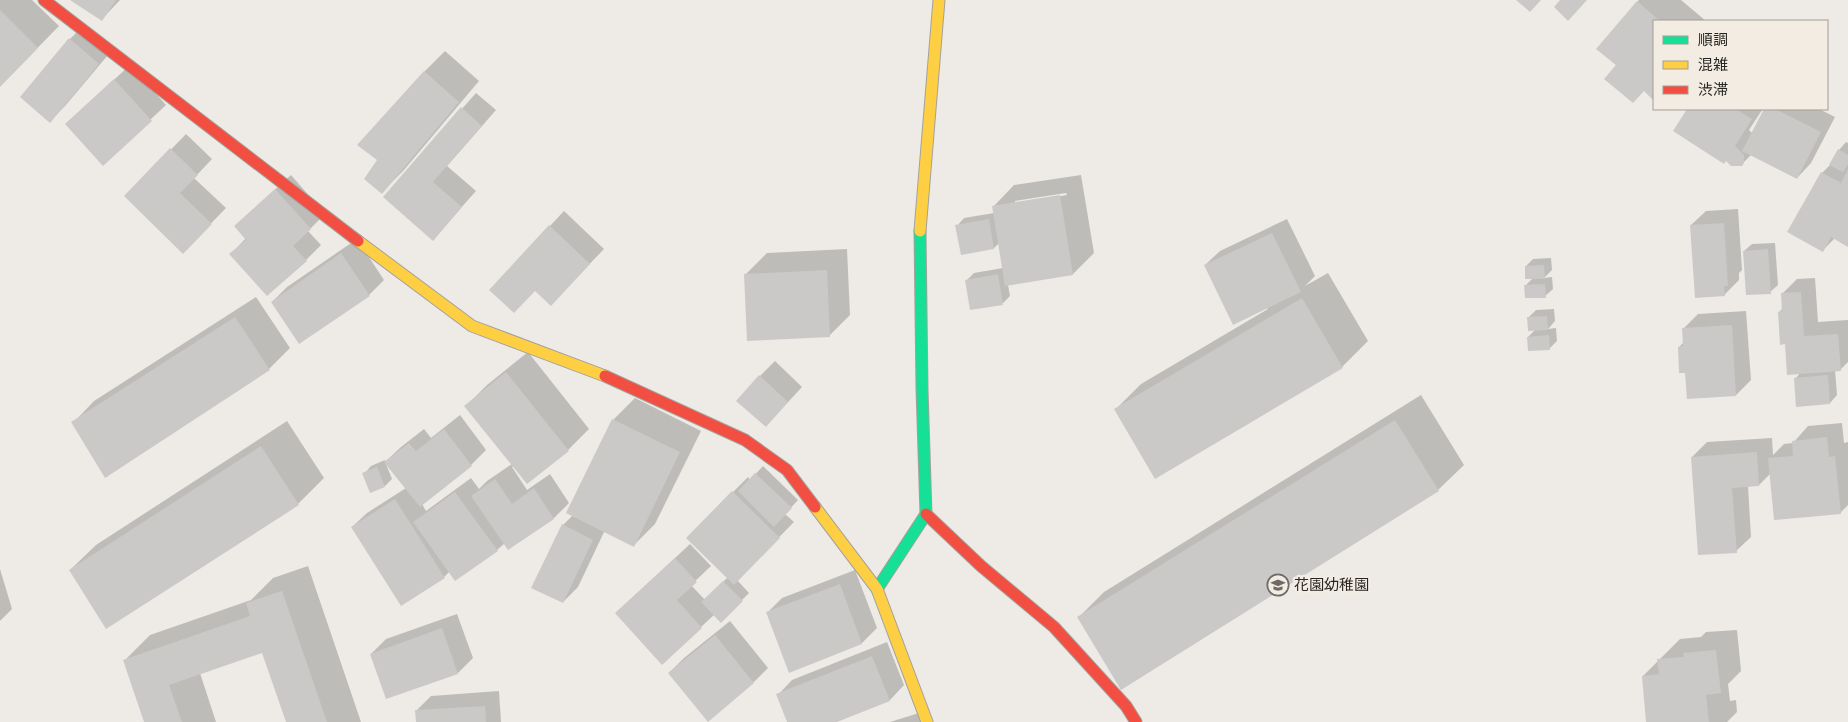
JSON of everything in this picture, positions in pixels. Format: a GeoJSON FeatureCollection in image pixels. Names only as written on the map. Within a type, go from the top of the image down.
{"type":"FeatureCollection","features":[{"type":"Feature","properties":{"kind":"street"},"geometry":{"type":"LineString","coordinates":[[44,0],[323,215],[472,326],[596,372],[745,440],[787,470],[877,589],[927,722]]}},
{"type":"Feature","properties":{"kind":"street"},"geometry":{"type":"LineString","coordinates":[[877,589],[926,514],[920,234],[939,0]]}},
{"type":"Feature","properties":{"kind":"street"},"geometry":{"type":"LineString","coordinates":[[926,514],[981,566],[1054,627],[1126,706],[1136,722]]}},
{"type":"Feature","properties":{"kind":"building"},"geometry":{"type":"Polygon","coordinates":[[[70,0],[116,0],[102,21],[70,0]]]}},
{"type":"Feature","properties":{"kind":"building"},"geometry":{"type":"Polygon","coordinates":[[[1516,0],[1541,0],[1530,12],[1516,0]]]}},
{"type":"Feature","properties":{"kind":"building"},"geometry":{"type":"Polygon","coordinates":[[[1560,0],[1587,0],[1568,21],[1554,7],[1560,0]]]}},
{"type":"Feature","properties":{"kind":"building"},"geometry":{"type":"Polygon","coordinates":[[[1637,1],[1659,20],[1653,20],[1653,100],[1644,91],[1633,103],[1604,79],[1616,65],[1596,49],[1637,1]]]}},
{"type":"Feature","properties":{"kind":"building"},"geometry":{"type":"Polygon","coordinates":[[[0,10],[38,48],[0,87],[0,10]]]}},
{"type":"Feature","properties":{"kind":"building"},"geometry":{"type":"Polygon","coordinates":[[[69,38],[99,64],[50,123],[20,97],[69,38]]]}},
{"type":"Feature","properties":{"kind":"building"},"geometry":{"type":"Polygon","coordinates":[[[424,71],[459,102],[382,194],[364,179],[377,160],[357,145],[424,71]]]}},
{"type":"Feature","properties":{"kind":"building"},"geometry":{"type":"Polygon","coordinates":[[[114,79],[152,121],[103,166],[65,124],[114,79]]]}},
{"type":"Feature","properties":{"kind":"building"},"geometry":{"type":"Polygon","coordinates":[[[461,107],[482,126],[433,182],[462,207],[433,241],[383,197],[461,107]]]}},
{"type":"Feature","properties":{"kind":"building"},"geometry":{"type":"Polygon","coordinates":[[[1686,110],[1738,110],[1752,119],[1735,146],[1744,155],[1742,166],[1731,166],[1726,161],[1724,164],[1673,131],[1686,110]]]}},
{"type":"Feature","properties":{"kind":"building"},"geometry":{"type":"Polygon","coordinates":[[[1763,110],[1777,110],[1821,132],[1797,179],[1742,151],[1763,110]]]}},
{"type":"Feature","properties":{"kind":"building"},"geometry":{"type":"Polygon","coordinates":[[[170,148],[198,175],[180,193],[212,224],[183,254],[124,196],[170,148]]]}},
{"type":"Feature","properties":{"kind":"building"},"geometry":{"type":"Polygon","coordinates":[[[1838,149],[1848,155],[1848,164],[1843,172],[1829,165],[1838,149]]]}},
{"type":"Feature","properties":{"kind":"building"},"geometry":{"type":"Polygon","coordinates":[[[1848,169],[1848,247],[1831,237],[1823,252],[1787,232],[1821,172],[1841,183],[1848,169]]]}},
{"type":"Feature","properties":{"kind":"building"},"geometry":{"type":"Polygon","coordinates":[[[275,189],[311,229],[293,246],[307,261],[267,296],[229,254],[246,240],[234,226],[275,189]]]}},
{"type":"Feature","properties":{"kind":"building"},"geometry":{"type":"Polygon","coordinates":[[[1060,195],[1073,275],[1005,286],[992,206],[1060,195]]]}},
{"type":"Feature","properties":{"kind":"building"},"geometry":{"type":"Polygon","coordinates":[[[989,219],[994,249],[961,255],[955,225],[989,219]]]}},
{"type":"Feature","properties":{"kind":"building"},"geometry":{"type":"Polygon","coordinates":[[[1724,223],[1728,286],[1724,286],[1725,296],[1695,298],[1690,225],[1724,223]]]}},
{"type":"Feature","properties":{"kind":"building"},"geometry":{"type":"Polygon","coordinates":[[[549,225],[590,264],[551,306],[535,291],[514,313],[489,290],[549,225]]]}},
{"type":"Feature","properties":{"kind":"building"},"geometry":{"type":"Polygon","coordinates":[[[1272,233],[1301,292],[1233,325],[1204,265],[1272,233]]]}},
{"type":"Feature","properties":{"kind":"building"},"geometry":{"type":"Polygon","coordinates":[[[1768,249],[1771,294],[1746,295],[1743,251],[1768,249]]]}},
{"type":"Feature","properties":{"kind":"building"},"geometry":{"type":"Polygon","coordinates":[[[341,253],[370,296],[299,344],[271,302],[341,253]]]}},
{"type":"Feature","properties":{"kind":"building"},"geometry":{"type":"Polygon","coordinates":[[[1544,265],[1545,279],[1525,279],[1525,266],[1544,265]]]}},
{"type":"Feature","properties":{"kind":"building"},"geometry":{"type":"Polygon","coordinates":[[[827,270],[830,337],[747,341],[744,274],[827,270]]]}},
{"type":"Feature","properties":{"kind":"building"},"geometry":{"type":"Polygon","coordinates":[[[998,274],[1003,305],[970,310],[965,280],[998,274]]]}},
{"type":"Feature","properties":{"kind":"building"},"geometry":{"type":"Polygon","coordinates":[[[1545,284],[1546,298],[1525,298],[1524,285],[1545,284]]]}},
{"type":"Feature","properties":{"kind":"building"},"geometry":{"type":"Polygon","coordinates":[[[1801,292],[1804,336],[1838,334],[1841,371],[1787,375],[1785,344],[1780,345],[1778,312],[1782,311],[1781,293],[1801,292]]]}},
{"type":"Feature","properties":{"kind":"building"},"geometry":{"type":"Polygon","coordinates":[[[1302,298],[1343,368],[1155,479],[1114,409],[1302,298]]]}},
{"type":"Feature","properties":{"kind":"building"},"geometry":{"type":"Polygon","coordinates":[[[1547,316],[1548,330],[1528,331],[1527,317],[1547,316]]]}},
{"type":"Feature","properties":{"kind":"building"},"geometry":{"type":"Polygon","coordinates":[[[235,317],[270,370],[105,478],[71,422],[235,317]]]}},
{"type":"Feature","properties":{"kind":"building"},"geometry":{"type":"Polygon","coordinates":[[[1732,325],[1736,396],[1687,399],[1685,373],[1679,373],[1678,347],[1683,346],[1682,328],[1732,325]]]}},
{"type":"Feature","properties":{"kind":"building"},"geometry":{"type":"Polygon","coordinates":[[[1549,335],[1550,350],[1528,351],[1527,337],[1549,335]]]}},
{"type":"Feature","properties":{"kind":"building"},"geometry":{"type":"Polygon","coordinates":[[[506,372],[569,451],[527,484],[464,406],[506,372]]]}},
{"type":"Feature","properties":{"kind":"building"},"geometry":{"type":"Polygon","coordinates":[[[759,375],[788,402],[766,427],[736,401],[759,375]]]}},
{"type":"Feature","properties":{"kind":"building"},"geometry":{"type":"Polygon","coordinates":[[[1828,375],[1830,404],[1796,407],[1794,378],[1828,375]]]}},
{"type":"Feature","properties":{"kind":"building"},"geometry":{"type":"Polygon","coordinates":[[[612,419],[680,452],[634,547],[566,513],[612,419]]]}},
{"type":"Feature","properties":{"kind":"building"},"geometry":{"type":"Polygon","coordinates":[[[1395,420],[1439,491],[1121,690],[1077,617],[1395,420]]]}},
{"type":"Feature","properties":{"kind":"building"},"geometry":{"type":"Polygon","coordinates":[[[444,429],[472,466],[420,507],[384,462],[409,443],[416,451],[444,429]]]}},
{"type":"Feature","properties":{"kind":"building"},"geometry":{"type":"Polygon","coordinates":[[[1827,437],[1829,457],[1835,456],[1841,514],[1774,520],[1768,458],[1793,456],[1792,441],[1827,437]]]}},
{"type":"Feature","properties":{"kind":"building"},"geometry":{"type":"Polygon","coordinates":[[[261,446],[299,505],[106,629],[69,570],[261,446]]]}},
{"type":"Feature","properties":{"kind":"building"},"geometry":{"type":"Polygon","coordinates":[[[1757,452],[1759,486],[1732,488],[1737,553],[1698,555],[1691,457],[1757,452]]]}},
{"type":"Feature","properties":{"kind":"building"},"geometry":{"type":"Polygon","coordinates":[[[377,467],[385,487],[370,493],[362,473],[377,467]]]}},
{"type":"Feature","properties":{"kind":"building"},"geometry":{"type":"Polygon","coordinates":[[[755,473],[792,508],[774,527],[738,491],[755,473]]]}},
{"type":"Feature","properties":{"kind":"building"},"geometry":{"type":"Polygon","coordinates":[[[495,479],[512,504],[534,488],[554,519],[508,550],[471,496],[495,479]]]}},
{"type":"Feature","properties":{"kind":"building"},"geometry":{"type":"Polygon","coordinates":[[[732,491],[780,538],[734,585],[686,538],[732,491]]]}},
{"type":"Feature","properties":{"kind":"building"},"geometry":{"type":"Polygon","coordinates":[[[455,492],[498,551],[455,581],[413,522],[455,492]]]}},
{"type":"Feature","properties":{"kind":"building"},"geometry":{"type":"Polygon","coordinates":[[[395,499],[445,578],[401,606],[351,527],[395,499]]]}},
{"type":"Feature","properties":{"kind":"building"},"geometry":{"type":"Polygon","coordinates":[[[562,524],[593,540],[563,603],[531,588],[562,524]]]}},
{"type":"Feature","properties":{"kind":"building"},"geometry":{"type":"Polygon","coordinates":[[[675,558],[697,582],[677,600],[702,628],[662,665],[615,613],[675,558]]]}},
{"type":"Feature","properties":{"kind":"building"},"geometry":{"type":"Polygon","coordinates":[[[723,581],[743,601],[721,623],[701,602],[723,581]]]}},
{"type":"Feature","properties":{"kind":"building"},"geometry":{"type":"Polygon","coordinates":[[[840,584],[862,644],[789,673],[766,612],[840,584]]]}},
{"type":"Feature","properties":{"kind":"building"},"geometry":{"type":"Polygon","coordinates":[[[282,591],[327,722],[286,722],[262,653],[169,685],[182,722],[144,722],[123,660],[250,616],[246,603],[282,591]]]}},
{"type":"Feature","properties":{"kind":"building"},"geometry":{"type":"Polygon","coordinates":[[[442,628],[458,674],[386,699],[370,654],[442,628]]]}},
{"type":"Feature","properties":{"kind":"building"},"geometry":{"type":"Polygon","coordinates":[[[715,635],[754,683],[708,722],[668,673],[715,635]]]}},
{"type":"Feature","properties":{"kind":"building"},"geometry":{"type":"Polygon","coordinates":[[[1716,650],[1721,693],[1706,695],[1709,722],[1646,722],[1642,676],[1659,674],[1657,659],[1684,657],[1683,653],[1716,650]]]}},
{"type":"Feature","properties":{"kind":"building"},"geometry":{"type":"Polygon","coordinates":[[[872,656],[890,701],[837,722],[787,722],[776,694],[872,656]]]}},
{"type":"Feature","properties":{"kind":"building"},"geometry":{"type":"Polygon","coordinates":[[[485,706],[486,722],[416,722],[415,710],[485,706]]]}},
{"type":"Feature","properties":{"kind":"traffic: fast"},"geometry":{"type":"LineString","coordinates":[[877,589],[926,514],[920,231]]}},
{"type":"Feature","properties":{"kind":"traffic: slow"},"geometry":{"type":"LineString","coordinates":[[920,231],[939,0]]}},
{"type":"Feature","properties":{"kind":"traffic: slow"},"geometry":{"type":"LineString","coordinates":[[358,241],[472,326],[605,376]]}},
{"type":"Feature","properties":{"kind":"traffic: slow"},"geometry":{"type":"LineString","coordinates":[[815,507],[877,589],[927,722]]}},
{"type":"Feature","properties":{"kind":"traffic: jam"},"geometry":{"type":"LineString","coordinates":[[44,0],[358,241]]}},
{"type":"Feature","properties":{"kind":"traffic: jam"},"geometry":{"type":"LineString","coordinates":[[605,376],[745,440],[787,470],[815,507]]}},
{"type":"Feature","properties":{"kind":"traffic: jam"},"geometry":{"type":"LineString","coordinates":[[926,514],[981,566],[1054,627],[1126,706],[1136,722]]}},
{"type":"Feature","properties":{"kind":"place","name":"花園幼稚園"},"geometry":{"type":"Point","coordinates":[1278,585]}}]}
